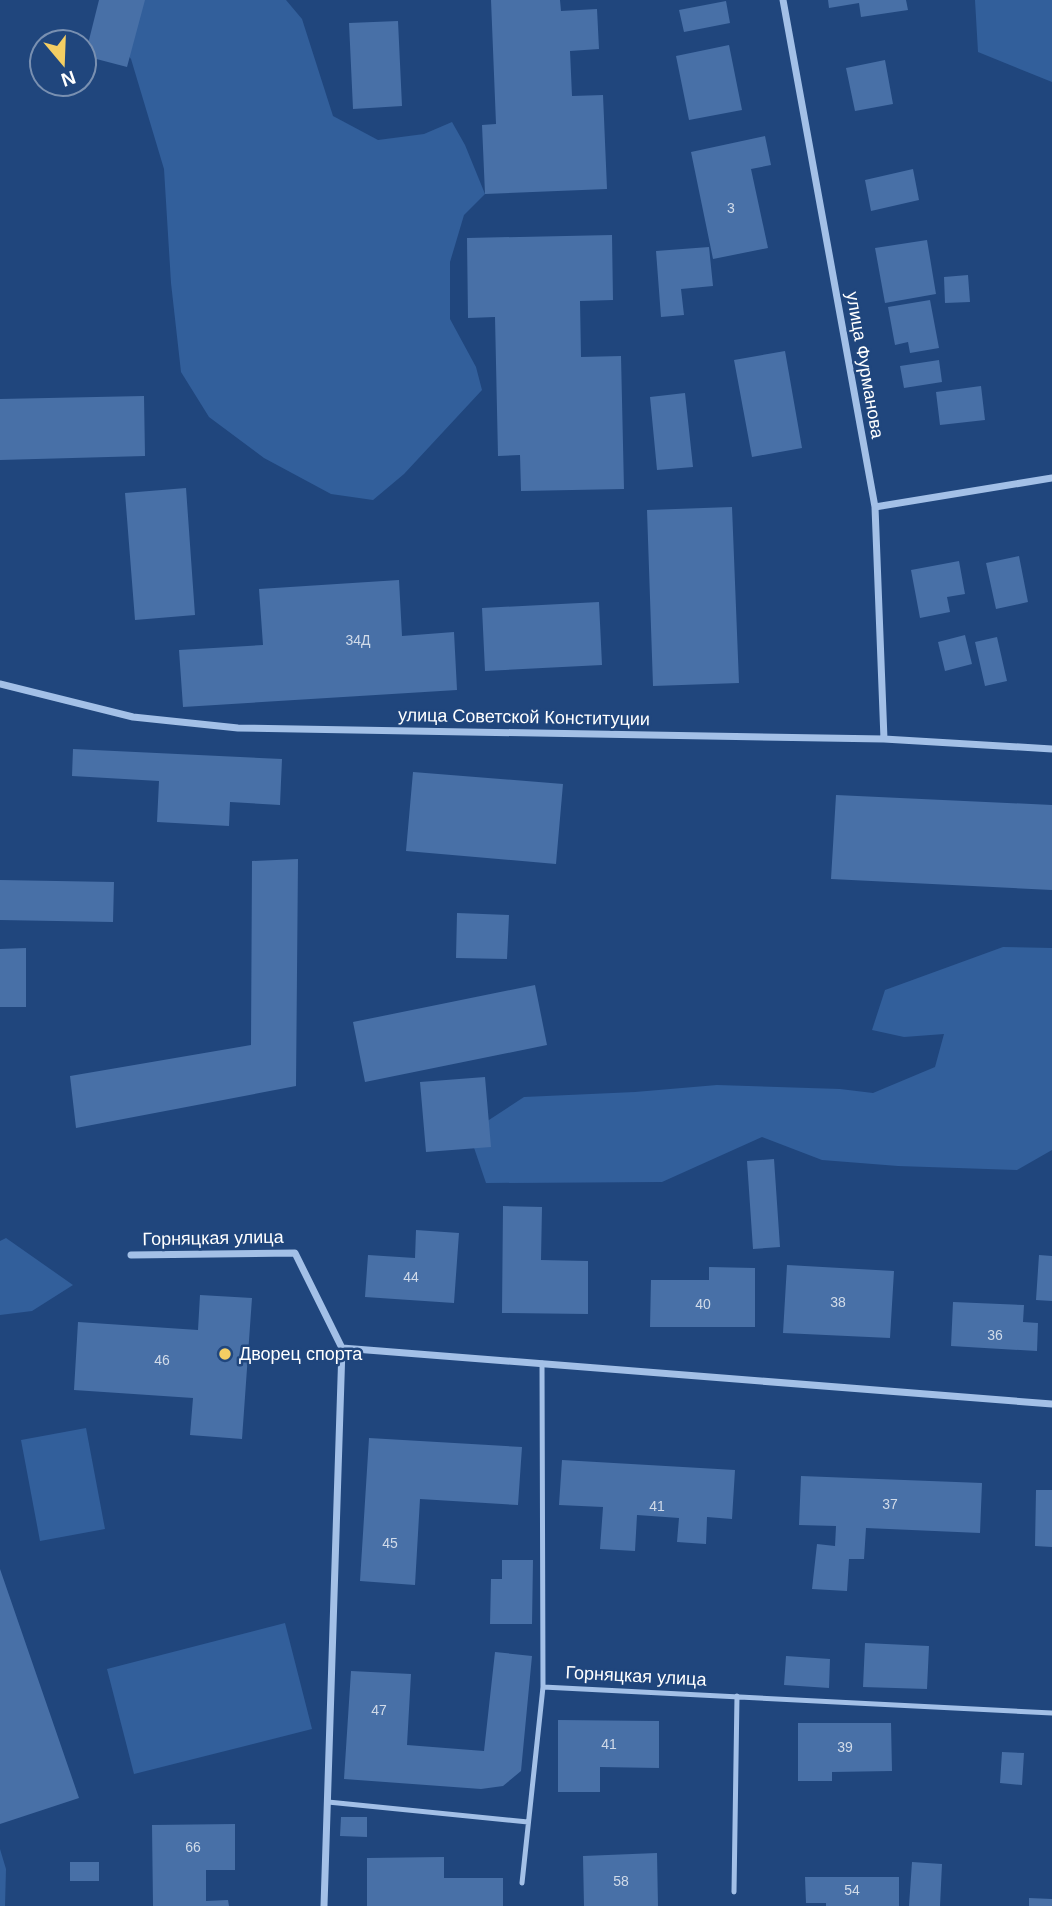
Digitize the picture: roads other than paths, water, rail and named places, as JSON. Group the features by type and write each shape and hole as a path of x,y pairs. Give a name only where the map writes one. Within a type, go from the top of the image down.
{"street":[{"name":"улица Фурманова","path":"783,0 875,507 884,739"},
{"path":"875,507 1052,478"},
{"name":"улица Советской Конституции","path":"0,684 133,717 239,728 884,739 1052,749"},
{"name":"Горняцкая улица","path":"131,1255 295,1253 342,1348"},
{"path":"324,1906 342,1348 1052,1404"}],"lane":[{"name":"Горняцкая улица","path":"542,1363 543,1687 1052,1713"},
{"path":"522,1883 543,1687"},
{"path":"734,1892 737,1696"},
{"path":"328,1802 528,1822"}],"place":[{"name":"Дворец спорта","path":"225,1354"}]}
